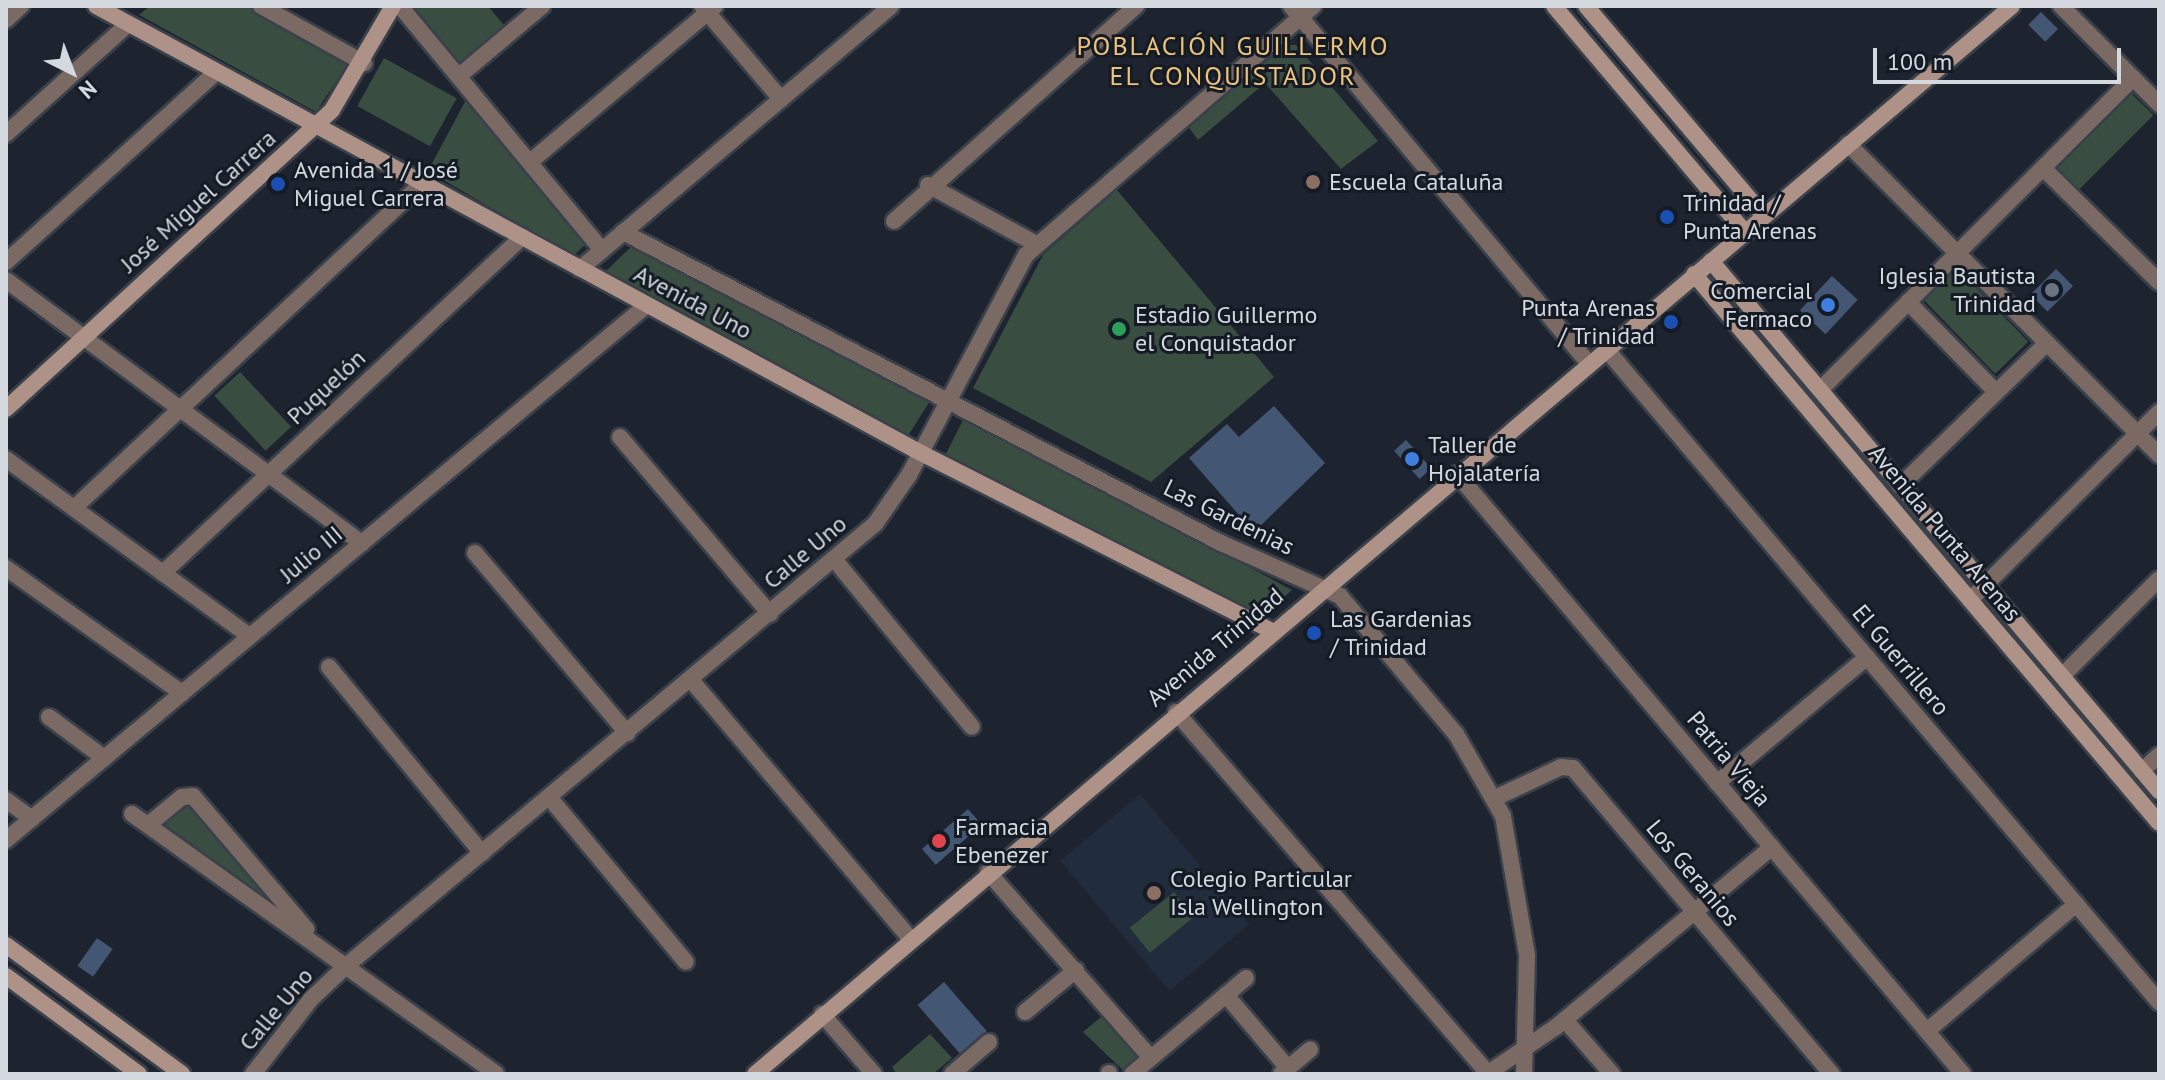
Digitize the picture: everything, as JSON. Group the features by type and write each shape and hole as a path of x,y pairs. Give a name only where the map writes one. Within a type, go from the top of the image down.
{"main road":[{"name":"Avenida Uno","path":"96,6 921,453 1272,631"},
{"name":"José Miguel Carrera","path":"8,404 316,126 364,63 393,6"},
{"path":"1554,6 1745,232"},
{"path":"1586,6 1764,216"},
{"name":"Avenida Trinidad","path":"755,1074 1176,712 2012,6"},
{"path":"1711,261 2159,791"},
{"name":"Avenida Punta Arenas","path":"1694,274 2159,823"},
{"path":"6,945 182,1074"},
{"path":"6,976 139,1074"}],"street":[{"path":"6,20 21,6"},
{"path":"261,6 364,63"},
{"path":"400,6 602,250"},
{"path":"459,76 542,6"},
{"path":"580,269 891,6"},
{"path":"894,221 928,185 1136,6"},
{"name":"Calle Uno","path":"253,1074 311,999 346,966 770,614 884,515 921,453 1017,266 1036,244 1294,13 1313,6"},
{"path":"2061,6 2159,104"},
{"path":"530,162 708,8 781,99"},
{"path":"1294,13 1588,363"},
{"path":"6,134 128,24"},
{"path":"6,262 216,72"},
{"path":"1820,390 2133,78"},
{"path":"1848,144 2159,455"},
{"path":"2043,168 2159,282"},
{"path":"74,508 422,183"},
{"path":"928,185 1036,244"},
{"name":"Las Gardenias","path":"623,232 1250,557 1326,585 1450,726 1495,798 1514,855 1524,915 1527,1048 1524,1074"},
{"name":"Puquelón","path":"163,573 522,237"},
{"path":"6,280 362,543"},
{"path":"1908,302 1996,392"},
{"name":"Julio III","path":"6,840 647,305"},
{"path":"1900,486 2047,343"},
{"name":"El Guerrillero","path":"1606,349 2159,1002"},
{"path":"1970,600 2159,412"},
{"path":"620,437 770,614"},
{"path":"6,459 250,636"},
{"name":"Patria Vieja","path":"1457,474 1963,1074"},
{"path":"475,553 627,733"},
{"path":"834,559 972,727"},
{"path":"6,568 182,693"},
{"path":"2062,676 2159,579"},
{"path":"1717,783 1867,657"},
{"path":"329,667 482,853"},
{"path":"691,680 911,939"},
{"path":"1176,712 1494,1073 1565,1020 1772,847"},
{"path":"49,717 104,758"},
{"path":"2142,771 2159,755"},
{"name":"Los Geranios","path":"1495,798 1561,767 1573,768 1832,1074"},
{"path":"148,825 182,797 193,796 322,949"},
{"path":"549,797 686,962"},
{"path":"6,800 32,819"},
{"path":"132,814 496,1074"},
{"path":"988,872 1151,1058"},
{"path":"1927,1031 2076,904"},
{"path":"1025,1012 1076,970"},
{"path":"1132,1074 1246,978"},
{"path":"1226,995 1284,1071 1310,1050"},
{"path":"822,1014 874,1074"},
{"path":"1565,1020 1612,1074"},
{"path":"952,1074 989,1042"}],"shaded area":[{"name":"Colegio Particular Isla Wellington","path":"1140,794 1249,924 1170,991 1060,861"}],"green space":[{"path":"150,6 252,6 350,61 316,112 139,15"},
{"path":"410,6 488,6 507,29 458,64"},
{"path":"1286,45 1296,45 1378,141 1341,169 1265,83 1198,140 1188,126"},
{"path":"384,58 457,98 430,146 357,106"},
{"path":"2130,92 2153,115 2079,190 2056,166"},
{"path":"467,98 588,242 573,256 428,171"},
{"name":"Estadio Guillermo el Conquistador","path":"1117,190 1274,377 1151,482 973,388 1043,255"},
{"path":"633,245 930,401 906,439 605,272"},
{"path":"1956,267 2028,342 1995,374 1923,299"},
{"path":"240,372 291,427 266,451 214,396"},
{"path":"965,416 1292,590 1261,617 944,458"},
{"path":"194,802 271,891 264,897 163,823"},
{"path":"1174,892 1194,917 1150,953 1130,928"},
{"path":"1101,1017 1141,1062 1127,1074 1083,1032"},
{"path":"930,1034 952,1058 933,1074 897,1074 892,1067"}],"building":[{"path":"2041,12 2058,29 2045,42 2028,25"},
{"name":"Iglesia Bautista Trinidad","path":"2056,269 2073,286 2048,311 2031,294"},
{"name":"Comercial Fermaco","path":"1832,276 1858,300 1826,334 1800,310"},
{"path":"1274,406 1325,463 1254,532 1189,458 1227,424 1239,437"},
{"name":"Taller de Hojalatería","path":"1406,440 1431,468 1420,479 1394,451"},
{"path":"968,809 982,825 936,865 922,849"},
{"path":"97,938 113,949 93,977 77,966"},
{"path":"944,982 987,1031 960,1054 918,1005"}],"place":[{"name":"Escuela Cataluña","path":"1313,182"},
{"name":"Avenida 1 / José Miguel Carrera","path":"278,184"},
{"name":"Trinidad / Punta Arenas","path":"1667,217"},
{"name":"Iglesia Bautista Trinidad","path":"2052,290"},
{"name":"Comercial Fermaco","path":"1828,305"},
{"name":"Punta Arenas / Trinidad","path":"1671,322"},
{"name":"Estadio Guillermo el Conquistador","path":"1119,329"},
{"name":"Taller de Hojalatería","path":"1412,459"},
{"name":"Las Gardenias / Trinidad","path":"1314,633"},
{"name":"Farmacia Ebenezer","path":"939,841"},
{"name":"Colegio Particular Isla Wellington","path":"1154,893"}],"district":[{"name":"POBLACIÓN GUILLERMO EL CONQUISTADOR","path":"1233,61"}]}
